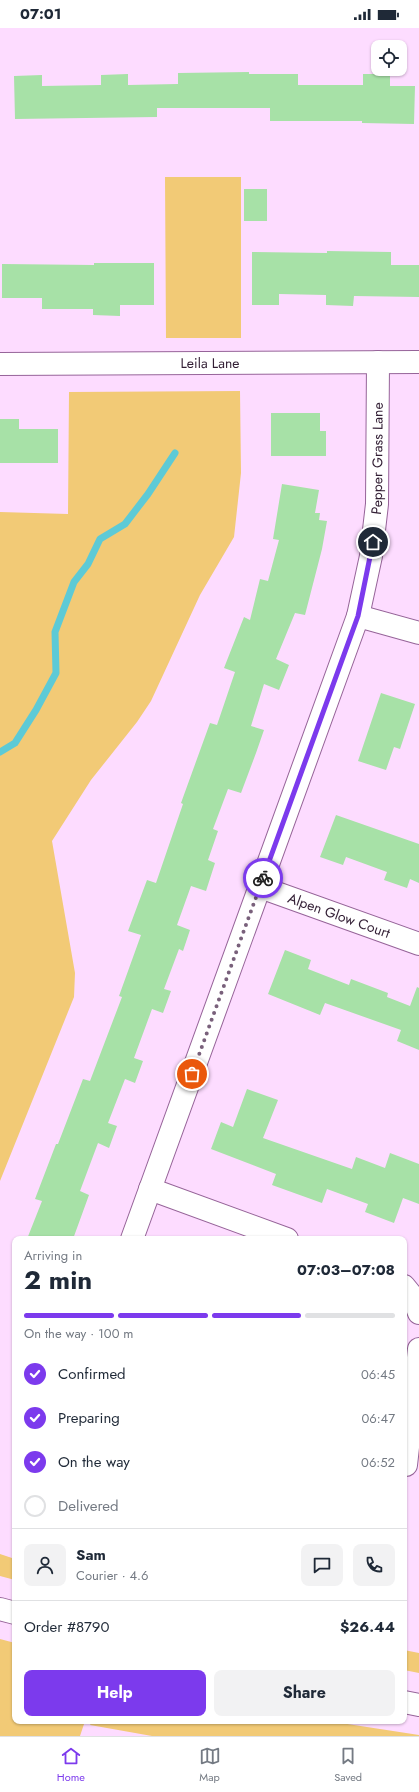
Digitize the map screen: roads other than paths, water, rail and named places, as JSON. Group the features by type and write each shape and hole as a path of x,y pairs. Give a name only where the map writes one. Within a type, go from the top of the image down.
{"street":[{"name":"Pepper Grass Lane","path":"133,1236 358,616 371,556 377,504 378,362"},
{"name":"Leila Lane","path":"0,364 419,362"},
{"path":"358,616 419,633"},
{"name":"Alpen Glow Court","path":"260,887 419,944"},
{"path":"150,1189 279,1236"},
{"path":"407,1290 413,1297 419,1313"},
{"path":"407,1457 419,1349"},
{"path":"0,1609 12,1612"},
{"path":"407,1703 419,1705"}],"waterway":[{"path":"0,752 15,743 36,710 56,673 55,632 74,582 88,564 100,539 125,524 148,494 175,453"}]}
